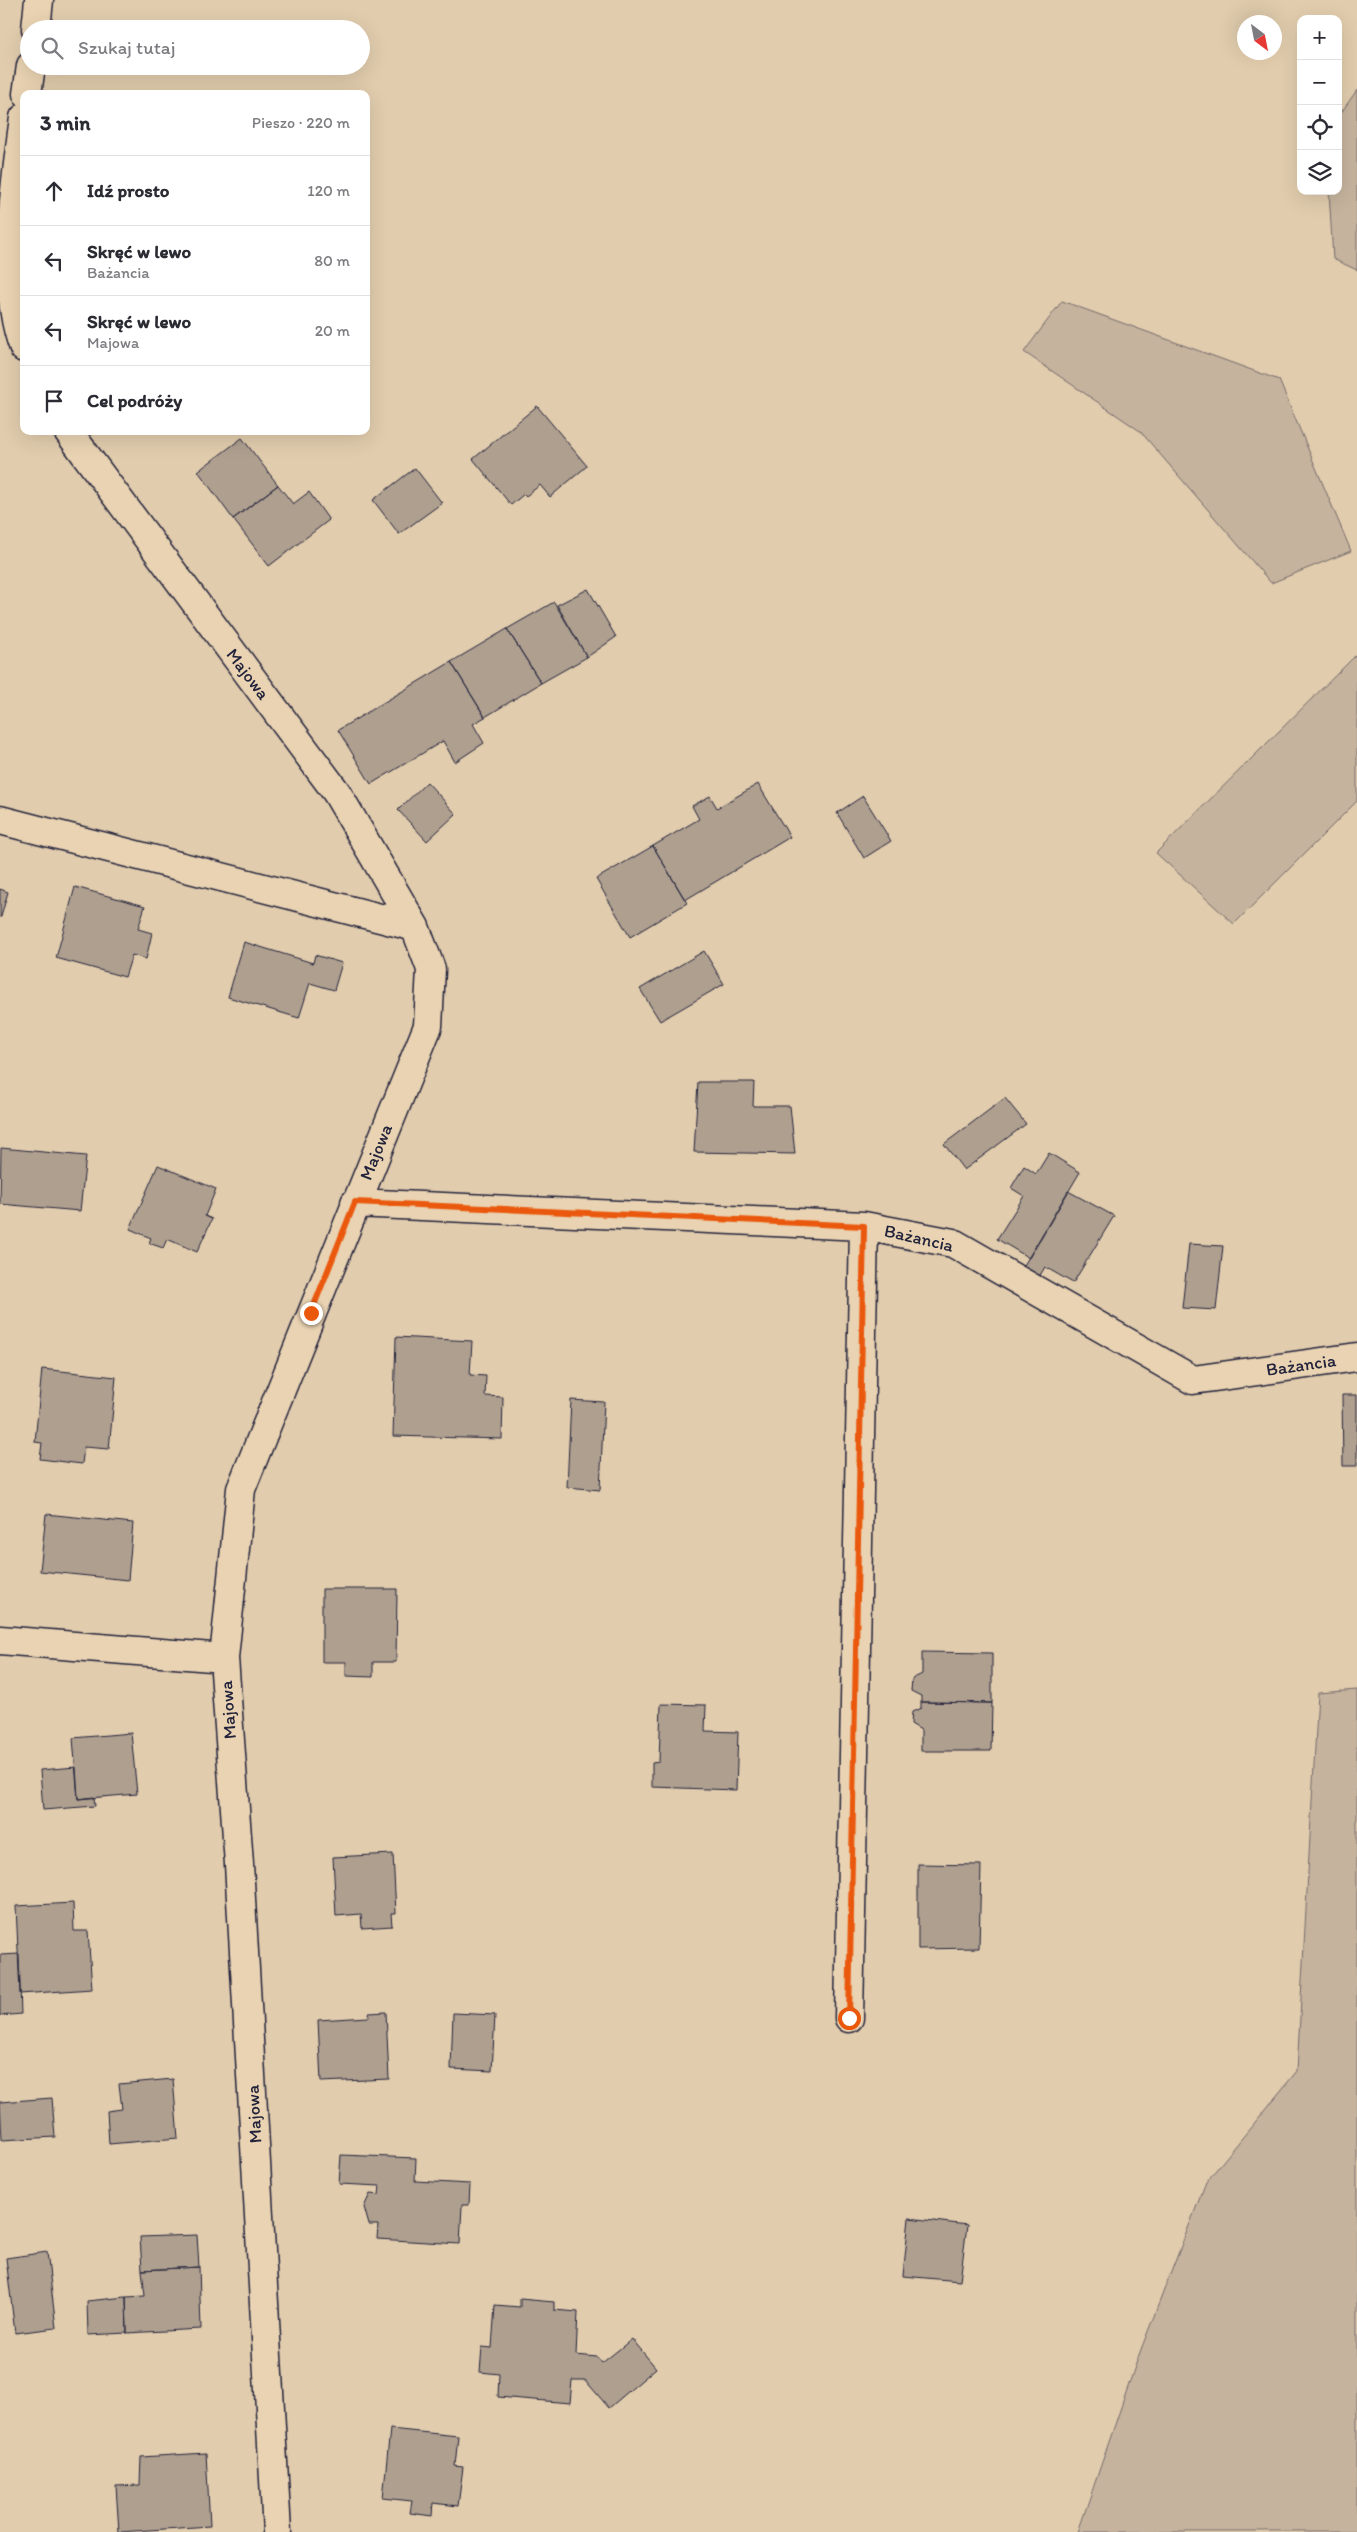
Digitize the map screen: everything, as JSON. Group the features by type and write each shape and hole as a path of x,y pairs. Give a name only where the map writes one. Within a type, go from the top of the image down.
{"street":[{"path":"37,20 39,0"},
{"path":"28,90 30,75"},
{"path":"20,148 10,285 20,338"},
{"name":"Majowa","path":"71,435 337,793 415,927 431,969 428,1026 355,1202 241,1489 224,1658 239,1864 277,2532"},
{"path":"0,820 415,927"},
{"name":"Bażancia","path":"355,1202 864,1226 953,1243 1193,1380 1357,1357"},
{"path":"849,2018 864,1226"},
{"path":"0,1640 224,1658"}],"shaded area":[{"path":"1357,90 1357,270 1333,259 1329,195 1342,195 1342,111"},
{"path":"1062,301 1279,380 1351,551 1271,583 1140,431 1024,352"},
{"path":"1357,654 1357,801 1234,924 1156,853"},
{"path":"1357,1690 1357,2532 1078,2532 1140,2352 1206,2182 1297,2071 1318,1693"}],"building":[{"path":"537,406 587,466 550,497 540,485 526,496 524,494 511,505 473,459"},
{"path":"242,438 278,485 233,519 198,471"},
{"path":"415,468 442,503 399,534 373,500"},
{"path":"278,485 293,504 309,492 329,520 269,566 233,519"},
{"path":"588,589 616,637 587,657 557,605"},
{"path":"554,602 587,657 541,683 507,629"},
{"path":"507,629 541,683 485,717 451,662"},
{"path":"451,662 485,717 473,724 484,743 455,762 443,741 371,784 338,730"},
{"path":"427,782 456,814 427,841 398,810"},
{"path":"758,784 790,837 685,900 653,846 699,819 692,806 710,796 717,808"},
{"path":"863,796 891,841 864,858 837,813"},
{"path":"653,846 687,903 630,937 596,879"},
{"path":"75,887 145,906 138,929 152,933 146,959 132,955 125,977 56,958"},
{"path":"0,889 8,892 1,917 0,917"},
{"path":"244,942 313,963 315,955 342,963 334,990 310,983 299,1018 228,997"},
{"path":"704,951 724,984 660,1021 640,989"},
{"path":"698,1082 754,1082 753,1106 790,1106 795,1154 694,1152"},
{"path":"1005,1098 1026,1124 964,1170 944,1144"},
{"path":"1,1148 86,1156 80,1211 0,1204"},
{"path":"1049,1153 1080,1172 1029,1258 997,1239 1024,1196 1011,1188 1024,1166 1036,1174"},
{"path":"158,1165 216,1189 205,1216 212,1219 197,1252 167,1239 163,1248 149,1243 151,1238 130,1229"},
{"path":"1068,1191 1114,1216 1073,1283 1045,1267 1039,1277 1023,1267"},
{"path":"1189,1244 1223,1246 1216,1310 1182,1308"},
{"path":"396,1337 472,1341 470,1375 486,1376 485,1396 503,1397 502,1439 393,1436"},
{"path":"42,1369 116,1377 109,1449 84,1447 82,1464 40,1459 42,1443 35,1442"},
{"path":"1342,1395 1357,1395 1357,1466 1343,1466"},
{"path":"571,1400 604,1402 600,1490 567,1487"},
{"path":"46,1514 133,1523 128,1580 40,1571"},
{"path":"322,1589 397,1589 396,1662 373,1662 373,1677 346,1676 346,1662 322,1662"},
{"path":"922,1652 992,1653 992,1703 921,1702 921,1696 911,1691 912,1679 922,1674"},
{"path":"921,1702 992,1703 991,1751 921,1751 921,1730 911,1724 912,1712 921,1708"},
{"path":"661,1704 706,1705 705,1731 738,1732 736,1790 652,1787 652,1763 659,1762"},
{"path":"131,1733 137,1794 78,1799 73,1738"},
{"path":"76,1767 78,1799 94,1797 95,1806 43,1810 40,1770"},
{"path":"393,1854 396,1913 391,1913 392,1926 362,1928 361,1914 336,1916 333,1857"},
{"path":"918,1864 981,1865 979,1948 918,1949"},
{"path":"73,1903 74,1931 88,1931 92,1989 20,1994 16,1906"},
{"path":"19,1954 21,2014 0,2016 0,1955"},
{"path":"386,2012 389,2079 321,2082 318,2020 369,2017 369,2013"},
{"path":"453,2013 495,2015 492,2071 451,2069"},
{"path":"173,2079 178,2138 109,2144 107,2111 122,2109 119,2084"},
{"path":"52,2098 55,2137 2,2140 0,2102"},
{"path":"341,2155 416,2158 415,2181 470,2184 469,2205 462,2205 460,2244 377,2239 378,2225 369,2225 364,2207 370,2194 379,2195 380,2186 339,2184"},
{"path":"909,2218 967,2225 960,2281 903,2276"},
{"path":"197,2235 199,2267 142,2270 140,2237"},
{"path":"47,2252 56,2328 15,2333 6,2258"},
{"path":"199,2267 201,2329 127,2333 126,2297 145,2296 142,2270"},
{"path":"126,2297 127,2333 88,2335 87,2301"},
{"path":"520,2299 554,2302 554,2310 578,2312 576,2355 597,2357 602,2363 632,2339 656,2368 609,2408 585,2380 572,2380 570,2403 498,2397 499,2374 480,2372 482,2347 492,2348 495,2305 520,2307"},
{"path":"390,2429 458,2436 455,2466 463,2467 458,2506 433,2503 432,2516 410,2513 412,2501 383,2498"},
{"path":"206,2453 210,2526 119,2532 116,2486 140,2485 141,2457"}],"route":[{"path":"311,1313 355,1202 864,1226 849,2018"}]}
